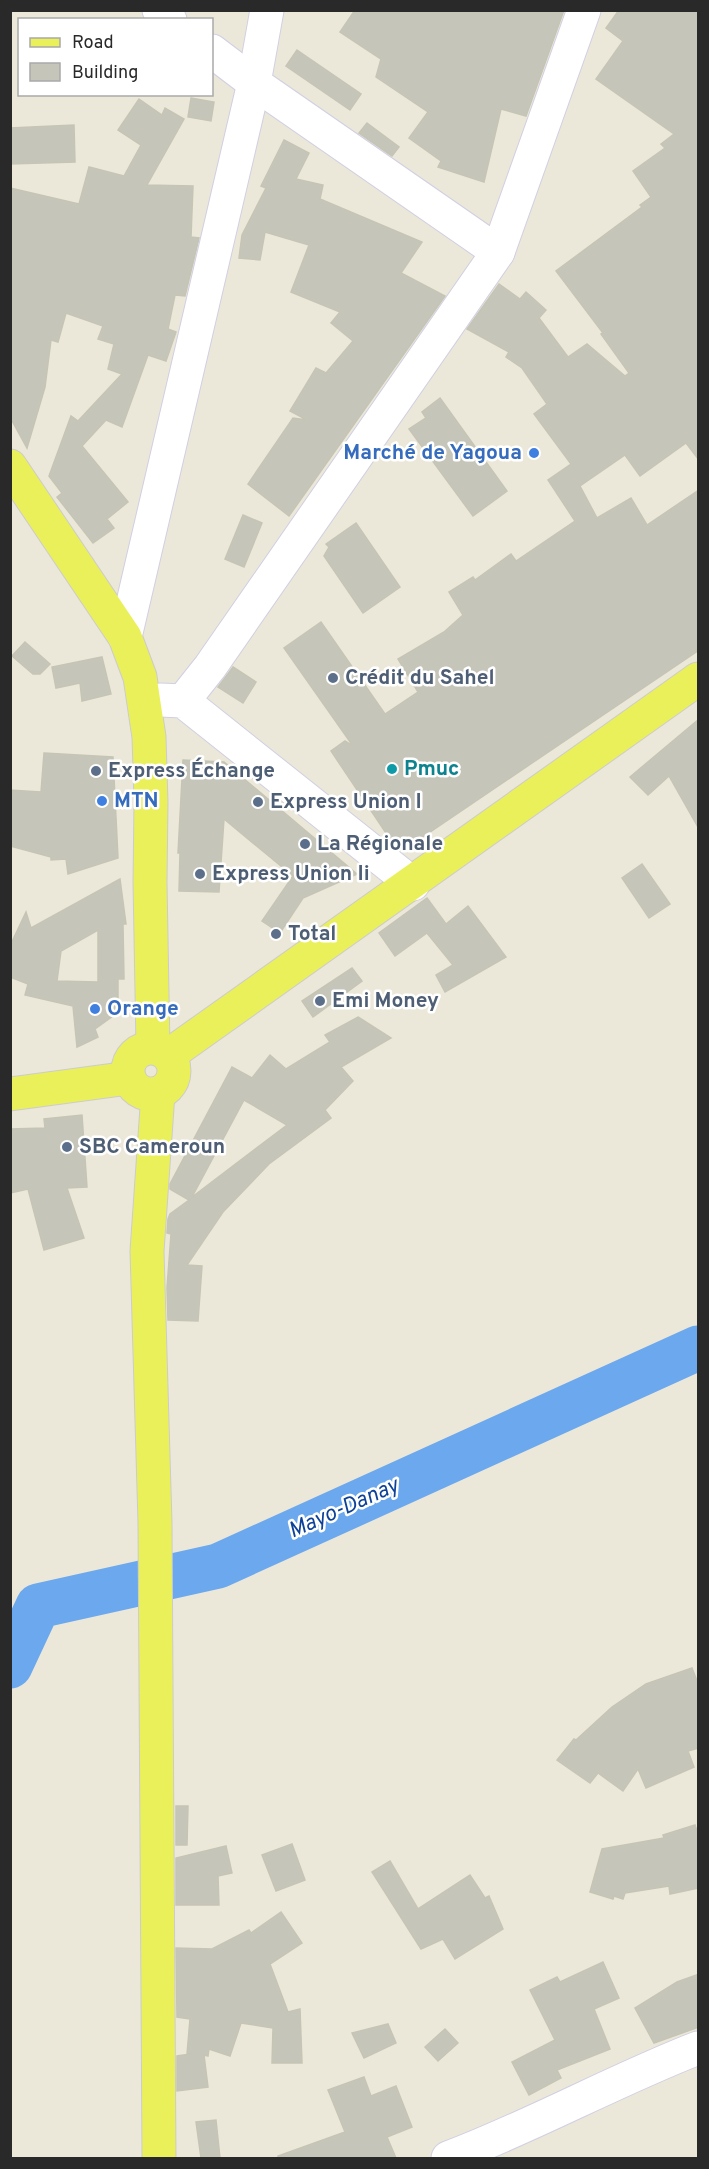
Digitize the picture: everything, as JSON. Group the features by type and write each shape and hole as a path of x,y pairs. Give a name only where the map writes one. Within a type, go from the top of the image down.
{"main road":[{"path":"10,466 125,637 140,677 144,699 151,802 150,882 161,1051 175,1073 166,1089 158,1093 140,1092 129,1078 128,1069 136,1053 161,1051 289,968 413,884 699,679"},
{"path":"10,1094 129,1078"},
{"path":"158,1093 147,1251 155,1523 159,2158"}],"street":[{"path":"125,637 254,84 267,10"},
{"path":"183,701 210,667 498,252 584,10"},
{"path":"213,52 254,84 498,252"},
{"path":"144,699 183,701 413,884"},
{"path":"448,2158 488,2143 660,2063 699,2048"}],"building":[{"path":"355,10 564,10 526,116 501,109 484,182 438,167 441,161 409,138 428,112 376,77 381,59 340,32"},
{"path":"619,10 699,10 699,460 686,443 640,476 625,455 580,486 597,518 631,498 647,525 699,490 699,650 402,851 394,845 331,751 345,741 353,746 284,648 321,622 385,714 418,692 398,659 444,632 463,615 449,592 473,577 475,580 511,554 516,561 575,521 548,480 571,464 534,414 547,404 522,368 506,357 509,352 467,329 499,284 520,299 526,292 546,310 539,318 568,357 587,344 625,376 629,373 601,334 603,333 556,271 642,207 640,205 651,197 633,171 665,148 661,144 674,134 596,79 623,41 606,28"},
{"path":"297,50 361,94 350,110 286,66"},
{"path":"191,98 214,102 211,121 188,117"},
{"path":"139,99 162,115 165,108 184,119 147,185 193,186 191,237 199,238 185,296 175,295 168,329 176,332 166,361 148,355 122,427 106,420 82,446 128,502 107,519 114,528 93,543 57,497 62,493 49,476 71,416 78,421 122,374 108,369 114,344 98,339 103,326 66,313 58,342 51,340 45,387 27,448 10,417 10,188 79,204 89,167 124,176 141,145 118,130"},
{"path":"367,123 399,147 392,156 359,133"},
{"path":"74,125 75,162 10,164 10,128"},
{"path":"284,140 309,153 296,179 323,185 320,199 422,242 401,273 445,296 289,516 248,484 293,418 307,420 290,411 316,368 326,373 353,341 331,323 340,312 291,292 309,245 265,232 260,260 239,258 242,235 266,188 261,186"},
{"path":"440,398 507,491 473,516 409,429 426,418 422,412"},
{"path":"243,515 262,523 244,567 225,559"},
{"path":"356,523 400,587 363,613 324,556 329,547 326,544"},
{"path":"25,642 50,664 40,674 33,674 12,656"},
{"path":"102,657 111,694 82,701 80,683 56,688 52,667"},
{"path":"233,667 256,682 243,703 218,687"},
{"path":"699,719 699,829 669,776 648,795 630,777"},
{"path":"44,753 113,757 118,858 68,874 66,859 51,860 51,857 10,846 10,790 41,792"},
{"path":"183,760 224,762 357,874 303,898 280,933 262,921 293,876 224,819 219,892 179,891 180,853 178,853"},
{"path":"642,864 670,904 649,918 622,878"},
{"path":"120,879 126,924 123,924 124,979 118,979 118,1002 113,1016 95,1029 98,1037 77,1047 73,1006 25,995 28,984 10,977 10,946 26,912 31,928","holes":["98,930 98,982 57,981 61,951"]},
{"path":"427,898 446,924 468,906 506,957 445,992 436,975 453,965 427,933 395,956 379,933"},
{"path":"352,968 362,981 313,1017 302,1001"},
{"path":"358,1017 391,1038 341,1067 353,1081 325,1110 331,1118 269,1164 223,1212 187,1265 202,1266 198,1321 168,1320 167,1288 171,1234 167,1233 168,1219 170,1214 189,1200 170,1189 170,1184 232,1067 252,1078 270,1055 286,1069 330,1042 325,1035","holes":["244,1100 287,1125 192,1197"]},
{"path":"82,1115 87,1187 67,1188 84,1238 44,1250 28,1189 10,1193 10,1129 45,1128 44,1119"},
{"path":"692,1668 699,1686 699,1748 688,1751 694,1767 646,1788 638,1769 623,1791 598,1773 590,1783 557,1760 574,1739 576,1740 612,1707 646,1684"},
{"path":"176,1806 188,1806 187,1845 176,1845"},
{"path":"695,1825 699,1837 699,1888 670,1894 669,1886 625,1893 623,1899 614,1896 613,1899 590,1892 602,1849 664,1838 663,1835"},
{"path":"292,1844 305,1880 276,1891 262,1855"},
{"path":"226,1846 232,1873 218,1876 219,1905 176,1905 176,1858"},
{"path":"390,1861 418,1909 470,1875 485,1898 489,1896 503,1929 455,1959 443,1939 421,1949 372,1872"},
{"path":"281,1912 302,1943 270,1964 288,2012 300,2009 302,2063 272,2063 273,2028 241,2023 230,2056 209,2049 208,2056 204,2055 208,2087 177,2091 177,2056 191,2054 187,2054 190,2019 177,2017 176,1948 212,1949 249,1930 251,1933"},
{"path":"603,1962 619,1998 594,2009 610,2049 557,2070 561,2078 529,2095 512,2062 555,2040 530,1990 557,1977 560,1982"},
{"path":"699,1974 699,2027 654,2043 635,2008 677,1982"},
{"path":"388,2024 396,2043 364,2058 352,2033"},
{"path":"445,2029 458,2043 438,2061 425,2047"},
{"path":"364,2077 371,2096 396,2086 412,2127 387,2137 396,2158 278,2158 278,2156 345,2132 328,2090"},
{"path":"216,2120 220,2158 201,2158 196,2122"}],"waterway":[{"name":"Mayo-Danay","path":"10,1666 38,1606 218,1566 698,1348"}],"place":[{"name":"Marché de Yagoua","path":"534,453"},
{"name":"Crédit du Sahel","path":"333,678"},
{"name":"Pmuc","path":"392,769"},
{"name":"Express Échange","path":"96,771"},
{"name":"MTN","path":"102,801"},
{"name":"Express Union I","path":"258,802"},
{"name":"La Régionale","path":"305,844"},
{"name":"Express Union Ii","path":"200,874"},
{"name":"Total","path":"276,934"},
{"name":"Emi Money","path":"320,1001"},
{"name":"Orange","path":"95,1009"},
{"name":"SBC Cameroun","path":"67,1147"}]}
